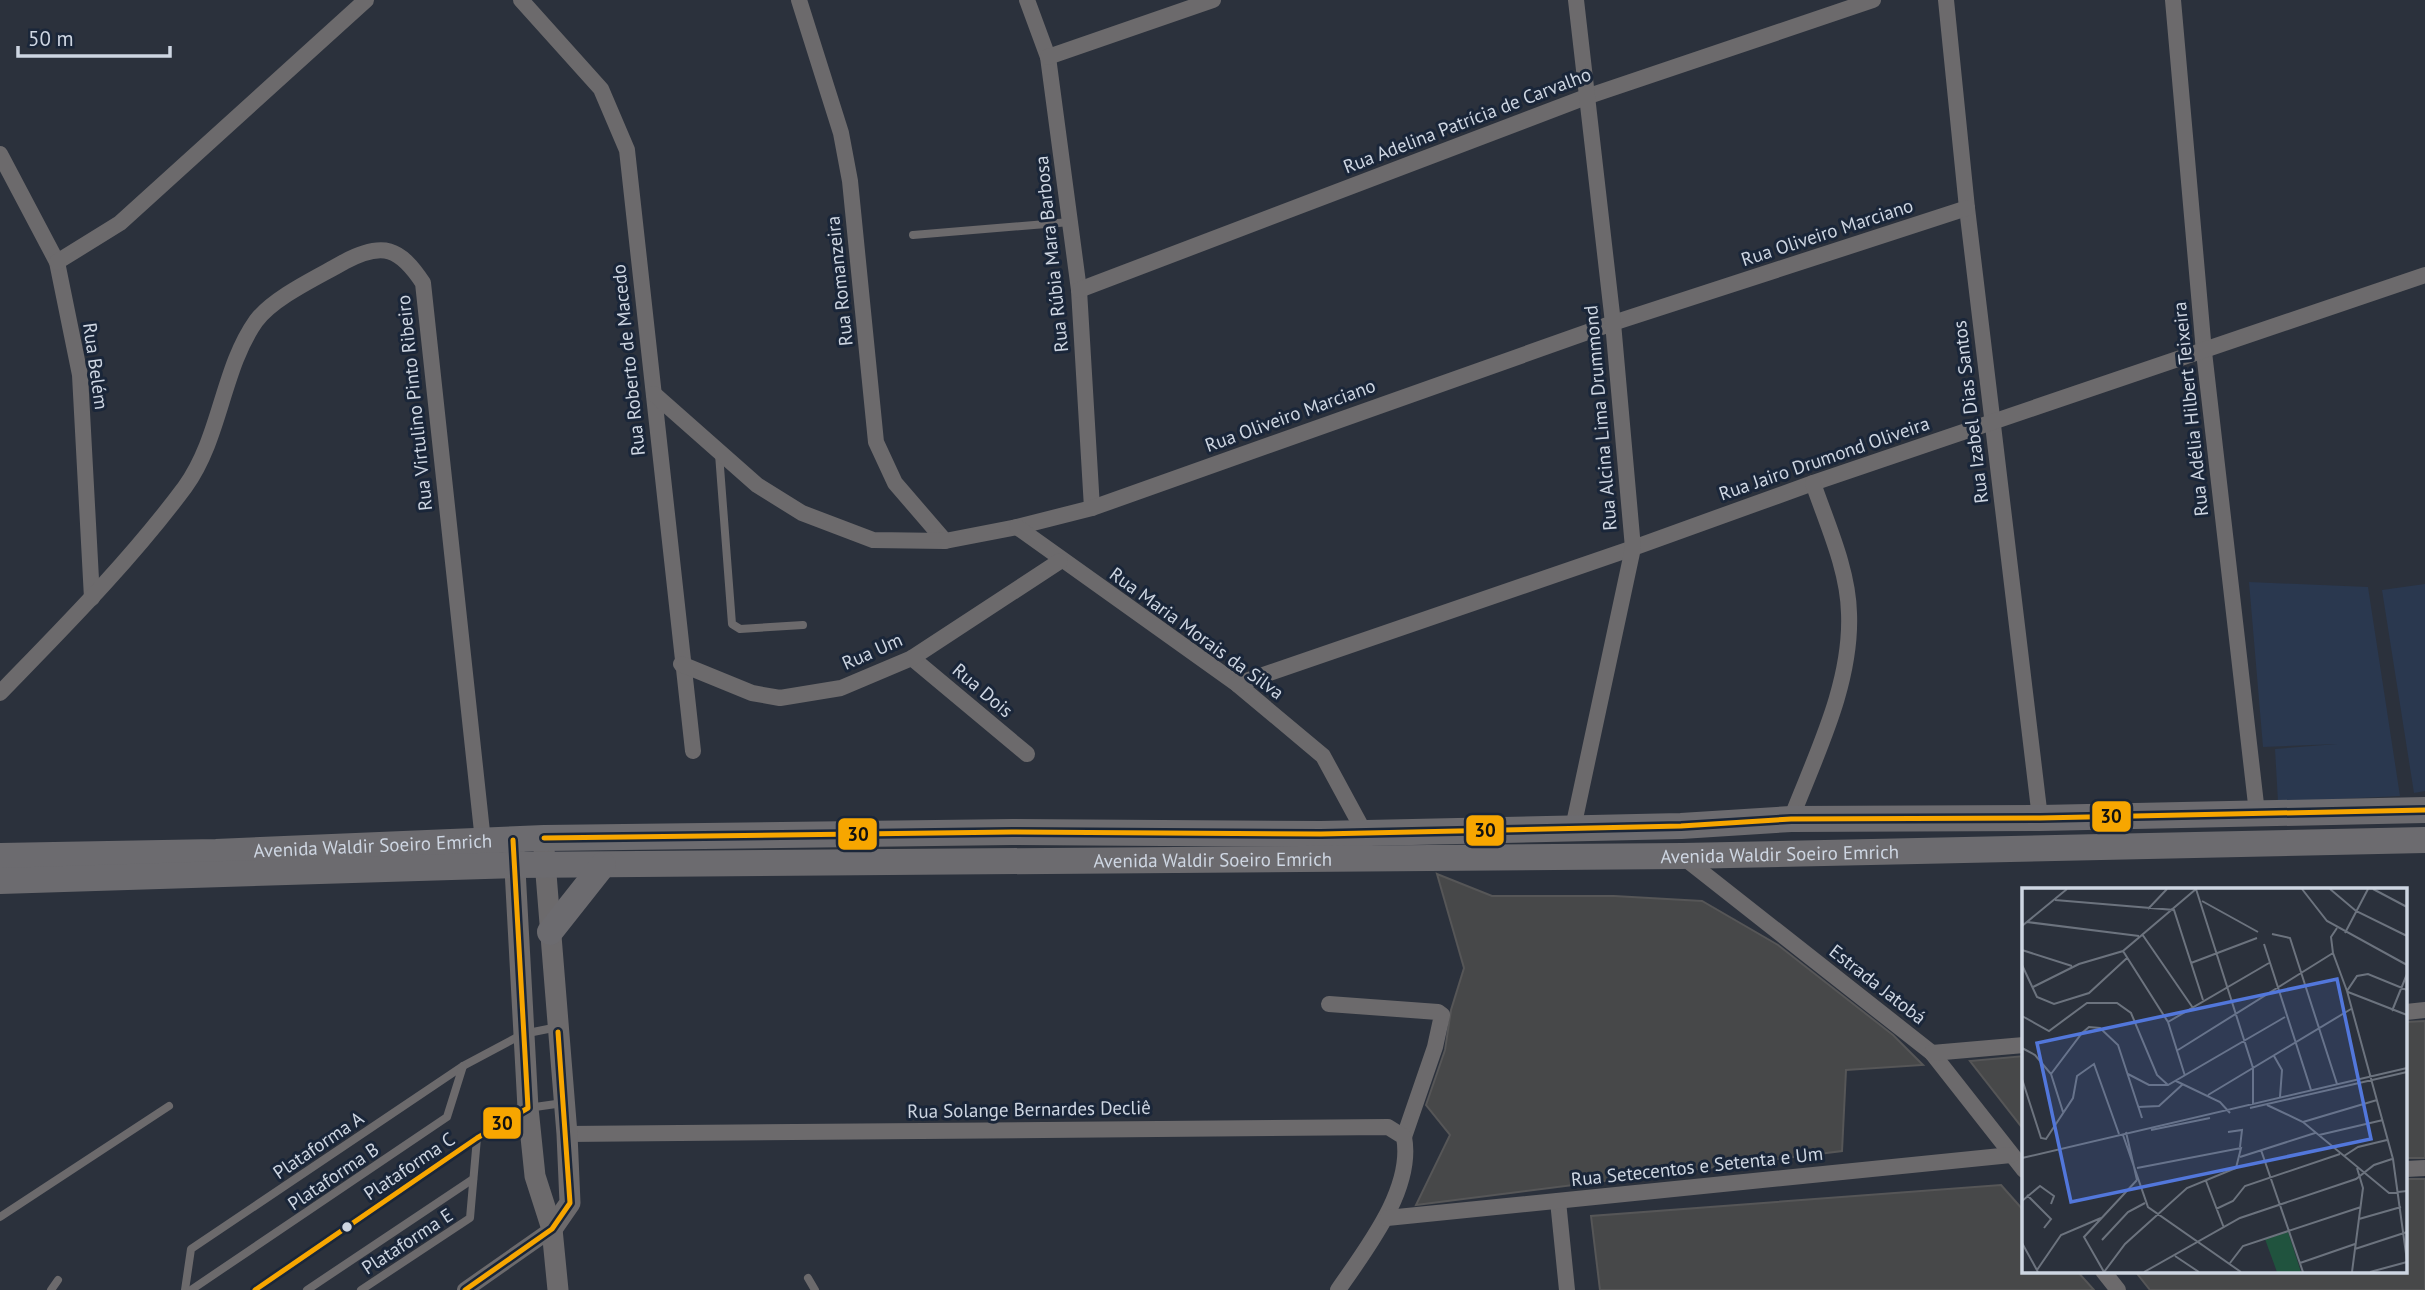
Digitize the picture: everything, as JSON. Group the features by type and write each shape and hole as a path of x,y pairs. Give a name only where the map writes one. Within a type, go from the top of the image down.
{"main road":[{"name":"Avenida Waldir Soeiro Emrich","path":"0,880 514,852 544,838 1012,832 1365,833 1791,819 2040,818 2425,810"},
{"name":"Avenida Waldir Soeiro Emrich","path":"0,856 216,852 482,841 544,865 1164,862 1682,856 2425,841"},
{"path":"550,933 603,865"}],"street":[{"path":"57,262 120,223 366,0"},
{"name":"Rua Roberto de Macedo","path":"521,0 601,89 627,150 681,664 693,751"},
{"name":"Rua Romanzeira","path":"799,0 841,133 848,169 876,442 895,483 945,541"},
{"name":"Rua Rúbia Mara Barbosa","path":"1027,0 1048,57 1079,290 1092,508"},
{"path":"1048,57 1213,0"},
{"name":"Rua Alcina Lima Drummond","path":"1573,828 1633,548 1613,323 1576,0"},
{"name":"Rua Adelina Patrícia de Carvalho","path":"1079,290 1586,97 1873,0"},
{"name":"Rua Izabel Dias Santos","path":"1946,0 1991,422 2040,818"},
{"name":"Rua Adélia Hilbert Teixeira","path":"2173,0 2204,352 2257,813"},
{"name":"Rua Belém","path":"0,154 57,262 80,375 92,598"},
{"name":"Rua Oliveiro Marciano","path":"654,394 757,485 802,513 873,540 945,541 1017,527 1092,508 1613,323 1967,208"},
{"name":"Rua Virtulino Pinto Ribeiro","path":"0,693 92,598 186,485 218,420 240,350 257,319 295,290 358,255 386,249 407,260 422,283 482,841"},
{"name":"Rua Jairo Drumond Oliveira","path":"1237,684 1813,483 2425,275"},
{"path":"1791,819 1837,699 1849,612 1838,556 1813,483"},
{"name":"Rua Maria Morais da Silva","path":"1017,527 1060,561 1237,684 1323,756 1379,858"},
{"name":"Rua Um","path":"681,664 752,693 780,698 841,688 912,658 1060,561"},
{"name":"Rua Dois","path":"912,658 1027,754"},
{"path":"465,1290 552,1229 570,1203 544,838"},
{"path":"514,852 528,1108 535,1176 552,1229 558,1290"},
{"name":"Estrada Jatobá","path":"1682,856 1932,1053 2022,1168"},
{"path":"1329,1004 1438,1012 1442,1015 1435,1048 1404,1137 1405,1163 1387,1218 1338,1290"},
{"path":"1932,1053 2022,1045"},
{"name":"Rua Solange Bernardes Decliê","path":"567,1134 1365,1126 1388,1127 1404,1137"},
{"name":"Rua Setecentos e Setenta e Um","path":"1387,1218 2011,1155"},
{"path":"1558,1201 1567,1290"},
{"path":"2104,1272 2118,1290"}],"lane":[{"path":"913,235 1070,222"},
{"path":"719,454 732,624 740,629 803,625"},
{"name":"Plataforma A","path":"185,1290 191,1250 463,1066 523,1034 558,1027"},
{"name":"Plataforma B","path":"191,1290 447,1117 463,1066"},
{"path":"528,1108 563,1103"},
{"path":"0,1217 169,1106"},
{"name":"Plataforma C","path":"255,1290 477,1138 528,1108"},
{"path":"307,1290 473,1179 477,1138"},
{"name":"Plataforma E","path":"361,1290 470,1218 473,1179"},
{"path":"808,1278 815,1290"},
{"path":"51,1290 58,1280"}],"shaded area":[{"path":"2249,582 2368,587 2400,796 2278,802 2275,749 2337,744 2263,747"},
{"path":"2425,584 2425,791 2414,793 2382,590"}],"building":[{"path":"1437,874 1492,896 1614,896 1702,901 1778,945 1893,1035 1923,1065 1846,1070 1842,1151 1416,1205 1450,1135 1426,1105 1445,1050 1451,1010 1464,968"},
{"path":"2425,1021 2425,1158 2408,1158 2408,1022"},
{"path":"2022,1056 2022,1127 1970,1061"},
{"path":"2408,1179 2425,1179 2425,1290 2150,1290 2136,1272 2408,1272"},
{"path":"2001,1185 2022,1209 2022,1272 2078,1272 2094,1290 1600,1290 1591,1216"}],"transit line":[{"name":"30","path":"544,838 1012,832 1321,834 1681,826 1791,819 2040,818 2425,810"},
{"name":"30","path":"255,1290 477,1138 528,1108 513,840"},
{"name":"30","path":"465,1290 552,1229 570,1203 558,1032"}]}
